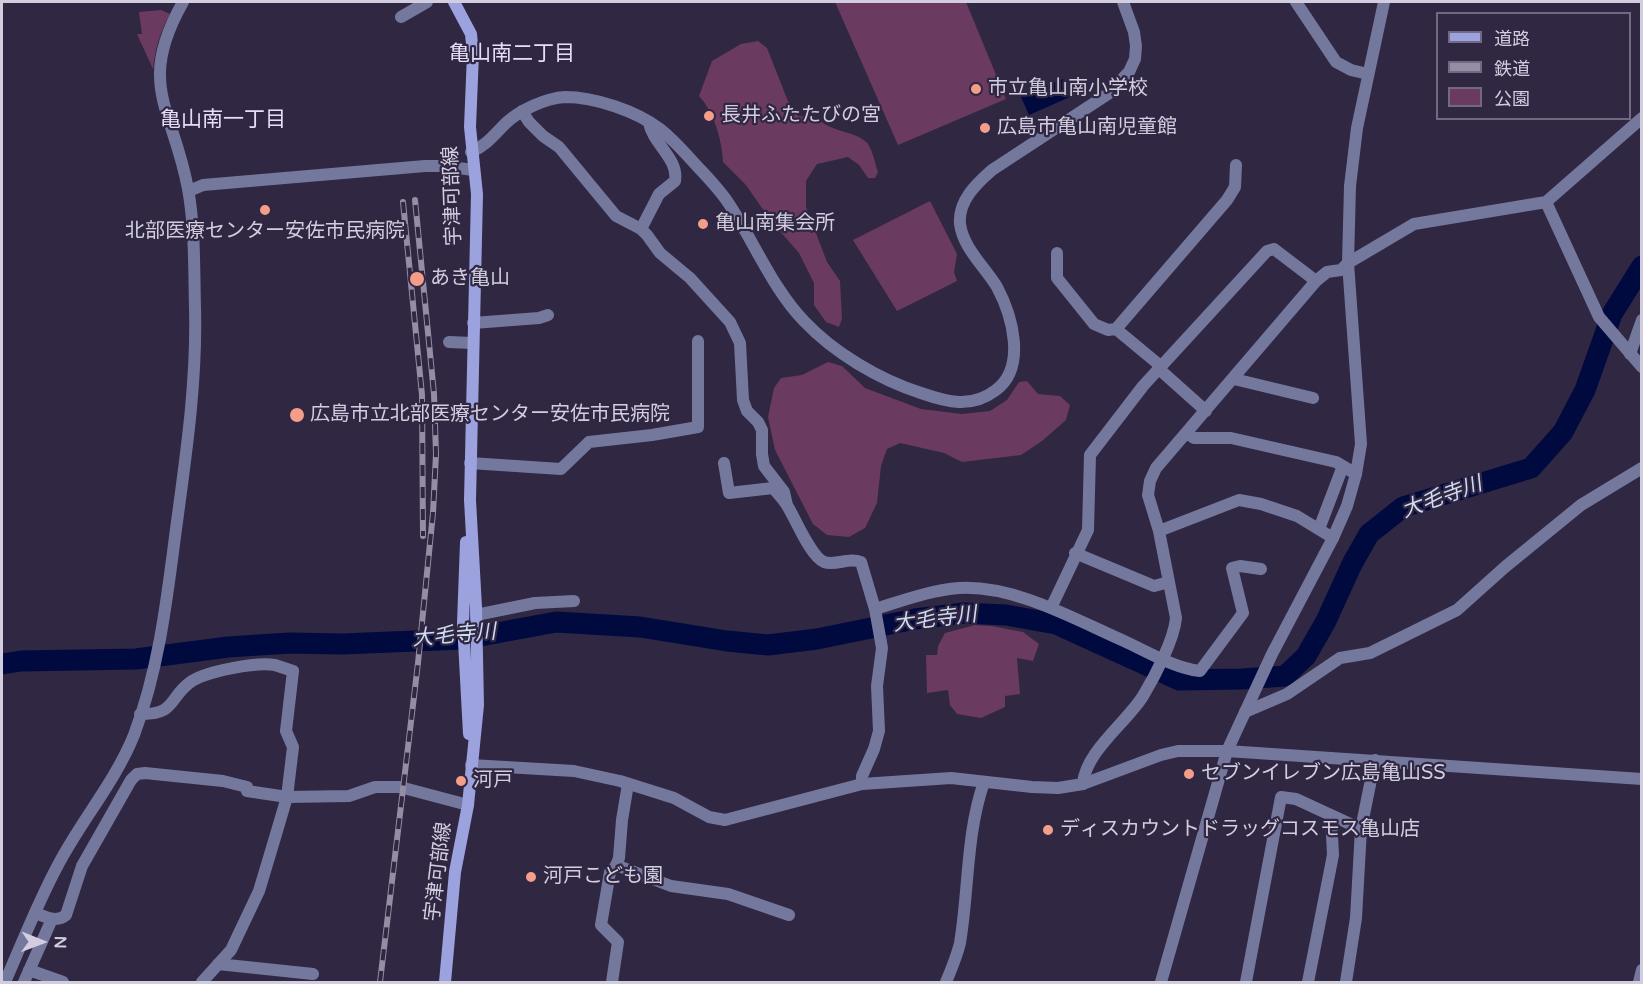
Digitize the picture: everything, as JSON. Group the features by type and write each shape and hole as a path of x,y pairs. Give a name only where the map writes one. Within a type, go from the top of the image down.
{"main road":[{"name":"宇津可部線","path":"445,982 450,948 455,872 468,805 478,705 470,500 477,194 470,127 473,54 471,34 454,2"},
{"name":"宇津可部線","path":"470,500 466,534 463,623 471,765"}],"street":[{"path":"5,982 58,864 117,770 134,735 160,646 191,423 194,379 194,258 189,191 160,93 159,78 162,47 183,2"},
{"path":"400,17 427,2"},
{"path":"471,152 482,148 508,121 522,111 561,97 580,98 616,107 649,123 670,138 716,186 729,203 789,304 819,335 876,376 938,399 956,403 971,402 997,389 1005,380 1014,350 1013,334 996,286 969,248 962,234 961,210 976,184 992,170 1108,94 1129,72 1135,59 1136,46 1134,32 1123,2"},
{"path":"1296,2 1336,62 1351,70 1368,74"},
{"path":"1161,982 1227,751 1272,654 1333,538 1347,506 1356,474 1361,444 1348,263 1350,186 1357,128 1384,2"},
{"path":"522,111 543,136 559,147 616,216 641,229 660,252 702,290 729,322 740,343 743,400 747,411 758,422 762,430 764,466 784,492 787,505"},
{"path":"1083,784 1084,772 1111,732 1145,691 1174,633 1176,618 1159,531 1148,495 1150,481 1156,468 1316,281 1327,272 1341,270 1348,263 1414,224 1545,202 1641,118"},
{"path":"641,229 659,194 675,181 676,173 651,134 649,123"},
{"path":"1057,253 1057,278 1094,324 1108,330 1116,328 1227,200 1235,187 1236,165"},
{"path":"189,191 203,185 425,166 473,170"},
{"path":"1545,202 1599,317 1641,367"},
{"path":"1051,608 1075,553 1088,530 1090,455 1143,386 1267,251 1274,249 1316,281"},
{"path":"473,323 539,318 548,315"},
{"path":"1628,351 1641,320"},
{"path":"1116,328 1157,363 1160,369 1206,411"},
{"path":"470,463 561,469 589,442 698,428 698,341"},
{"path":"449,342 472,342"},
{"path":"1234,379 1313,398"},
{"path":"1186,433 1194,438 1231,438 1336,462 1356,474"},
{"path":"724,463 729,493 773,488 787,505 814,554 821,561 831,563 856,560 861,562 875,611 882,648 877,686 879,731 862,776 862,784"},
{"path":"1319,529 1343,466"},
{"path":"1247,708 1287,694 1340,658 1370,652 1456,610 1504,567 1581,505 1641,468"},
{"path":"1159,531 1239,500 1298,516 1333,538"},
{"path":"1075,553 1154,586 1169,582"},
{"path":"875,611 921,596 959,588 993,591 1051,608 1160,662 1200,671 1243,613 1232,568 1261,569"},
{"path":"476,617 535,603 574,601"},
{"path":"140,714 165,711 192,681 225,669 273,665 293,671 286,732 293,747 287,797 259,891 231,950 202,982"},
{"path":"471,765 574,771 674,798 709,817 725,820 862,784 951,778 1058,788 1083,784 1178,751 1227,751 1641,779"},
{"path":"1346,982 1356,918 1361,829 1375,760"},
{"path":"35,913 52,919 62,919 66,915 82,866 131,780 137,774 223,781 247,787 247,791 287,797 349,796 375,787 400,788 468,805"},
{"path":"946,982 959,945 969,855 978,800 984,782"},
{"path":"612,982 618,942 601,925 610,872 619,858 628,784"},
{"path":"1246,982 1281,797 1296,799 1361,829"},
{"path":"1308,982 1333,855 1331,815"},
{"path":"616,865 671,886 728,894 789,915"},
{"path":"24,982 52,919"},
{"path":"218,964 313,974"},
{"path":"29,970 63,982"},
{"path":"1639,982 1641,970"}],"green space":[{"path":"835,2 966,2 1006,99 898,145"},
{"path":"161,10 170,14 158,41 153,69 137,34 142,34 139,12"},
{"path":"758,41 767,48 788,101 798,116 817,118 830,127 857,136 868,144 873,154 878,172 875,178 868,178 859,165 848,157 817,164 806,181 806,207 827,262 840,281 842,319 839,327 826,322 814,305 814,283 799,253 771,221 746,185 723,162 716,127 709,110 699,96 712,61 741,44"},
{"path":"930,201 957,254 954,272 957,281 897,311 853,240"},
{"path":"828,362 842,366 865,388 921,409 962,414 990,411 1007,400 1019,382 1027,381 1038,394 1060,396 1070,405 1066,420 1042,441 1021,455 962,462 944,453 900,443 887,449 881,466 877,503 865,528 849,537 827,535 813,524 775,450 768,417 774,388 781,378 802,375"},
{"path":"975,625 1023,632 1039,644 1033,661 1017,658 1020,694 1005,696 1005,707 981,718 957,714 950,705 948,690 927,693 926,655 937,655 938,646 945,633"}],"shaded area":[{"path":"1063,79 1070,97 1029,115 1021,97"}],"waterway":[{"name":"大毛寺川","path":"2,664 21,661 136,659 228,647 289,643 342,644 464,639 556,622 640,627 768,645 817,639 915,619 964,613 1006,615 1056,624 1179,680 1285,676 1306,656 1369,534 1403,507 1531,468 1563,432 1585,390 1612,314 1642,266"}],"railway":[{"path":"380,982 418,663 433,513 436,454 434,394 415,200"},
{"path":"403,202 422,395 423,536"}],"place":[{"name":"市立亀山南小学校","path":"976,89"},
{"name":"長井ふたたびの宮","path":"709,116"},
{"name":"広島市亀山南児童館","path":"985,128"},
{"name":"北部医療センター安佐市民病院","path":"265,210"},
{"name":"亀山南集会所","path":"703,224"},
{"name":"あき亀山","path":"417,279"},
{"name":"広島市立北部医療センター安佐市民病院","path":"297,415"},
{"name":"セブンイレブン広島亀山SS","path":"1189,774"},
{"name":"河戸","path":"461,781"},
{"name":"ディスカウントドラッグコスモス亀山店","path":"1048,830"},
{"name":"河戸こども園","path":"531,877"}],"district":[{"name":"亀山南二丁目","path":"512,54"},
{"name":"亀山南一丁目","path":"223,120"}]}
